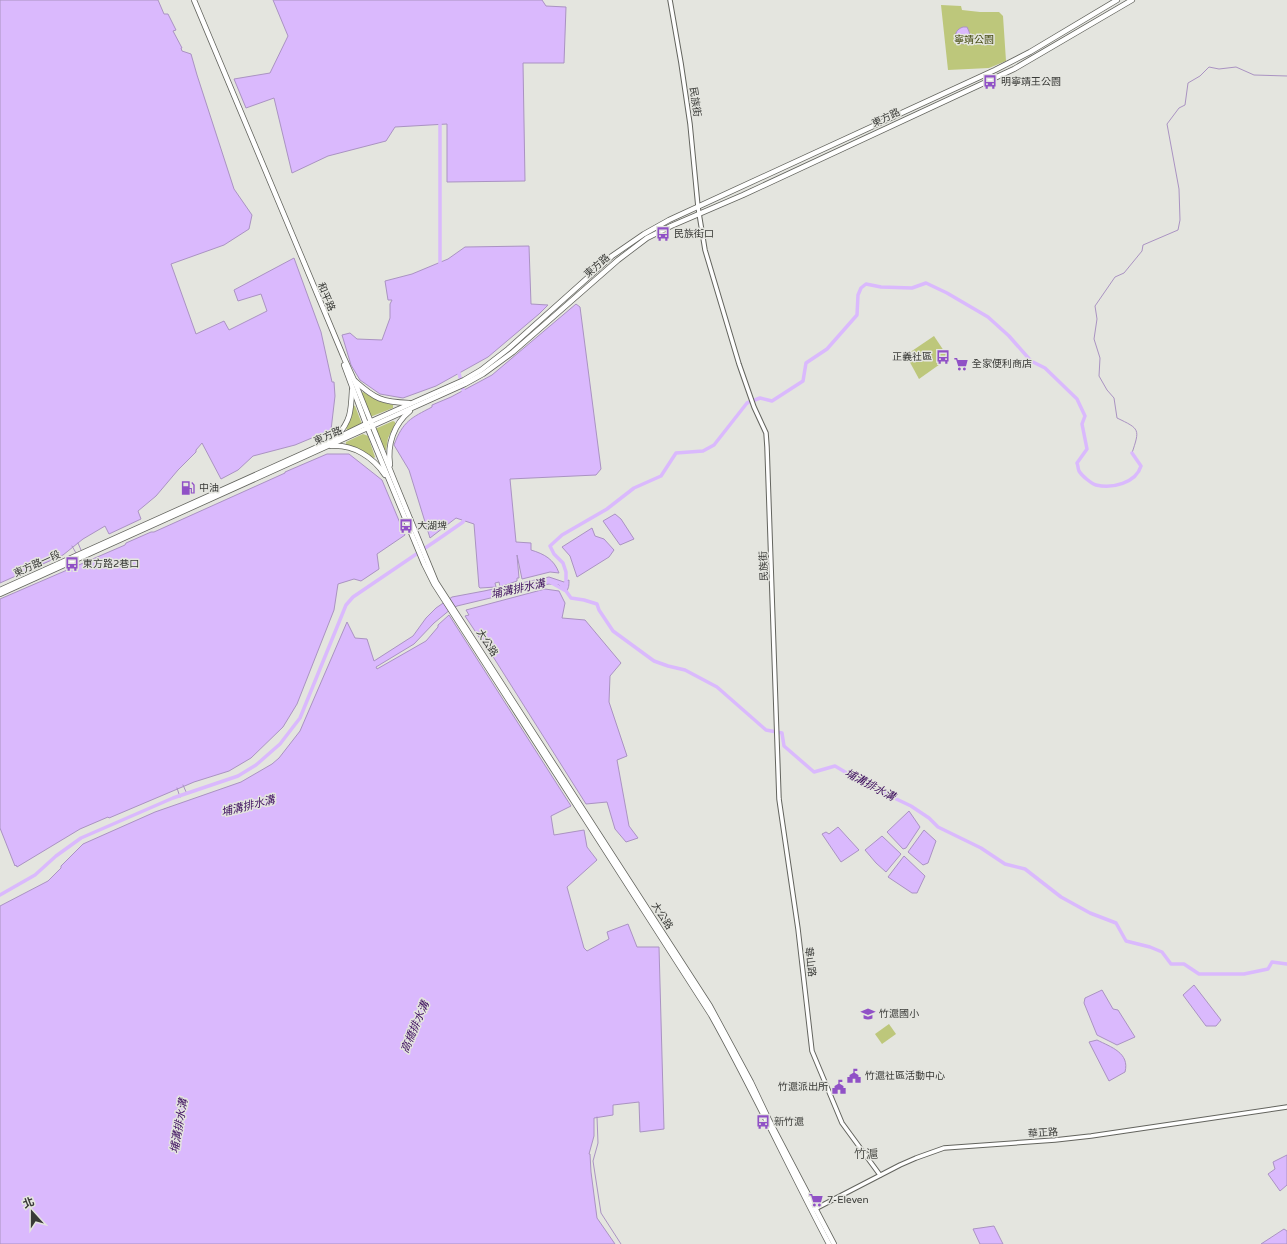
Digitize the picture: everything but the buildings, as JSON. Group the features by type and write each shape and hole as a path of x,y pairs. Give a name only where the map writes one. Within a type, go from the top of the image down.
{"main road":[{"name":"和平路","path":"193,0 354,380 369,425"},
{"name":"和平路","path":"193,0 422,553 446,600"},
{"name":"東方路","path":"82,556 324,448 464,380 481,370 508,349 612,256 644,234 669,220 995,70 1030,52 1118,0"},
{"name":"東方路","path":"412,405 465,384 483,374 513,352 630,251 657,233 1014,69 1132,0"},
{"path":"354,380 378,398 390,402 412,405 399,422 392,435 389,449 389,463 393,483"},
{"path":"334,439 343,429 350,416 353,386"},
{"name":"東方路","path":"82,556 334,439 369,425"},
{"path":"324,448 333,446 345,447 365,454 374,461 393,483"},
{"name":"東方路一段","path":"0,590 82,556"},
{"name":"東方路一段","path":"0,594 82,556"},
{"name":"大公路","path":"446,600 660,933 710,1006 728,1038 829,1244"},
{"name":"大公路","path":"813,1209 834,1244"}],"street":[{"name":"民族街","path":"670,0 690,124 698,207 705,250 739,364 754,407 766,433 776,686 776,733"},
{"name":"華山路","path":"776,733 781,814 798,930 812,1051 842,1123 880,1175"},
{"name":"華正路","path":"813,1209 916,1158 944,1148 1091,1136 1287,1106"}],"green space":[{"name":"寧靖公園","path":"941,5 961,6 962,10 999,12 1003,16 1006,61 989,68 948,70"},
{"path":"934,336 946,354 943,362 919,379 906,355"},
{"path":"363,392 378,401 393,405 393,408 370,417 361,393"},
{"path":"353,405 355,406 362,424 348,430 346,429 351,418"},
{"path":"393,421 395,424 388,438 386,450 383,450 375,429"},
{"path":"363,434 368,436 375,457 374,458 364,452 346,445 346,442"},
{"path":"889,1024 896,1034 882,1044 875,1034"}],"water":[{"path":"0,0 158,0 164,14 168,14 176,30 173,31 182,48 182,51 191,54 234,189 252,215 249,229 224,245 171,264 196,334 224,321 229,330 267,311 261,294 238,301 234,290 294,258 321,332 332,382 334,382 335,396 331,430 295,445 253,456 238,470 221,479 202,443 196,452 178,470 156,496 138,511 141,519 109,534 105,526 83,539 63,555 0,583"},
{"path":"273,0 542,0 546,6 566,7 564,63 523,63 525,181 447,182 447,124 395,127 386,141 328,156 292,173 274,98 246,108 234,79 270,73 288,36"},
{"path":"967,27 970,37 968,42 963,44 955,39 955,35 959,29"},
{"path":"529,246 531,304 548,305 488,357 436,386 403,398 380,394 360,380 351,365 342,335 350,333 357,339 382,340 390,318 390,304 392,300 388,300 385,281 412,274 448,259 465,247"},
{"path":"576,304 580,307 601,469 596,475 510,479 516,542 531,543 531,550 548,558 557,568 559,573 550,572 522,579 517,555 519,578 517,578 517,581 500,587 499,582 495,583 496,587 480,588 474,524 456,518 430,538 409,470 394,445 401,430 408,421 432,407 432,405 451,397 492,375"},
{"path":"327,454 349,454 382,480 405,535 377,554 379,569 361,581 354,579 338,584 334,610 297,704 283,727 251,758 229,771 194,782 80,829 17,867 16,865 15,866 0,828 0,599 125,545 126,543 154,532"},
{"path":"615,514 621,519 634,539 620,545 603,521"},
{"path":"592,528 595,536 604,539 614,550 609,557 577,577 570,556 562,547"},
{"name":"高橋排水溝","path":"549,577 564,582 569,580 569,586 566,592 559,585 549,584 457,606 434,623 414,644 376,667 377,669 426,641 438,625 449,615 571,806 551,816 554,835 584,830 587,847 597,860 567,887 584,948 587,951 609,939 607,932 628,924 637,947 659,947 664,1129 640,1132 639,1102 613,1105 613,1115 594,1118 594,1136 589,1154 597,1218 615,1244 0,1244 0,906 48,881 83,844 155,812 241,782 272,764 279,758 300,731 347,622 355,638 367,639 374,661 413,636 426,618 436,608 452,597"},
{"path":"545,589 559,591 565,603 562,618 585,620 621,663 610,676 609,702 627,756 617,760 629,826 638,838 626,842 615,829 607,802 586,804 492,655 465,616 469,615 466,610"},
{"path":"909,811 920,827 906,848 903,849 887,832"},
{"path":"838,827 859,850 841,862 822,834 826,832 829,834"},
{"path":"924,830 936,841 928,863 923,865 908,852"},
{"path":"882,836 901,854 886,872 865,850"},
{"path":"904,856 925,876 917,893 912,893 888,877"},
{"path":"1194,985 1221,1020 1216,1026 1206,1026 1183,995"},
{"path":"1102,990 1113,1009 1118,1010 1135,1037 1117,1045 1097,1035 1084,1003 1085,998"},
{"path":"1097,1040 1113,1048 1122,1055 1125,1060 1125,1072 1109,1081 1089,1042"},
{"path":"1287,1155 1287,1185 1280,1191 1268,1174 1275,1169 1273,1162"},
{"path":"994,1226 1003,1244 980,1244 973,1229"},
{"path":"1284,1229 1287,1231 1287,1244 1261,1244"}],"waterway":[{"path":"1132,453 1137,434 1136,431 1130,425 1117,418 1114,398 1107,390 1099,376 1100,358 1094,339 1097,319 1095,306 1115,277 1124,273 1142,251 1143,245 1178,230 1180,220 1179,189 1167,124 1179,108 1185,105 1188,83 1200,76 1209,67 1219,69 1236,67 1254,75 1287,76"},
{"path":"440,121 440,267"},
{"path":"566,584 566,572 563,563 554,554 550,546 562,535 607,509 634,488 661,476 676,453 703,451 714,445 747,403 760,398 772,401 803,381 806,363 827,349 857,315 858,295 861,288 866,284 881,287 912,288 926,283 947,293 988,317 1009,336 1031,361 1045,368 1077,399 1085,416 1082,424 1087,449 1077,463 1080,473 1092,483 1096,485 1109,486 1129,481 1134,477 1141,466 1132,453"},
{"path":"458,369 464,394"},
{"path":"0,895 35,875 56,856 81,838 173,798 238,776 256,765 280,744 300,718 346,605 353,597 463,522 465,517"},
{"path":"78,543 81,550"},
{"path":"72,546 76,553"},
{"name":"埔溝排水溝","path":"550,582 566,591 571,598 597,604 599,610 613,631 654,661 685,670 717,687 766,730 782,733 784,746 814,772 835,766 867,785 911,806 929,818 938,827 981,848 1005,864 1025,869 1061,897 1090,913 1116,923 1126,941 1150,947 1162,952 1171,964 1184,964 1199,974 1244,974 1268,969 1272,962 1287,964"},
{"path":"183,785 187,794"},
{"path":"177,788 180,797"},
{"path":"597,1117 598,1143 593,1161 601,1213 621,1244"}],"place":[{"name":"明寧靖王公園","path":"990,82"},
{"name":"民族街口","path":"663,234"},
{"name":"正義社區","path":"943,357"},
{"name":"全家便利商店","path":"961,364"},
{"name":"中油","path":"188,488"},
{"name":"大湖埤","path":"406,526"},
{"name":"東方路2巷口","path":"72,564"},
{"name":"竹滬國小","path":"868,1014"},
{"name":"竹滬社區活動中心","path":"854,1076"},
{"name":"竹滬派出所","path":"839,1087"},
{"name":"新竹滬","path":"763,1122"},
{"name":"7-Eleven","path":"816,1200"}],"district":[{"name":"竹滬","path":"866,1154"}]}
